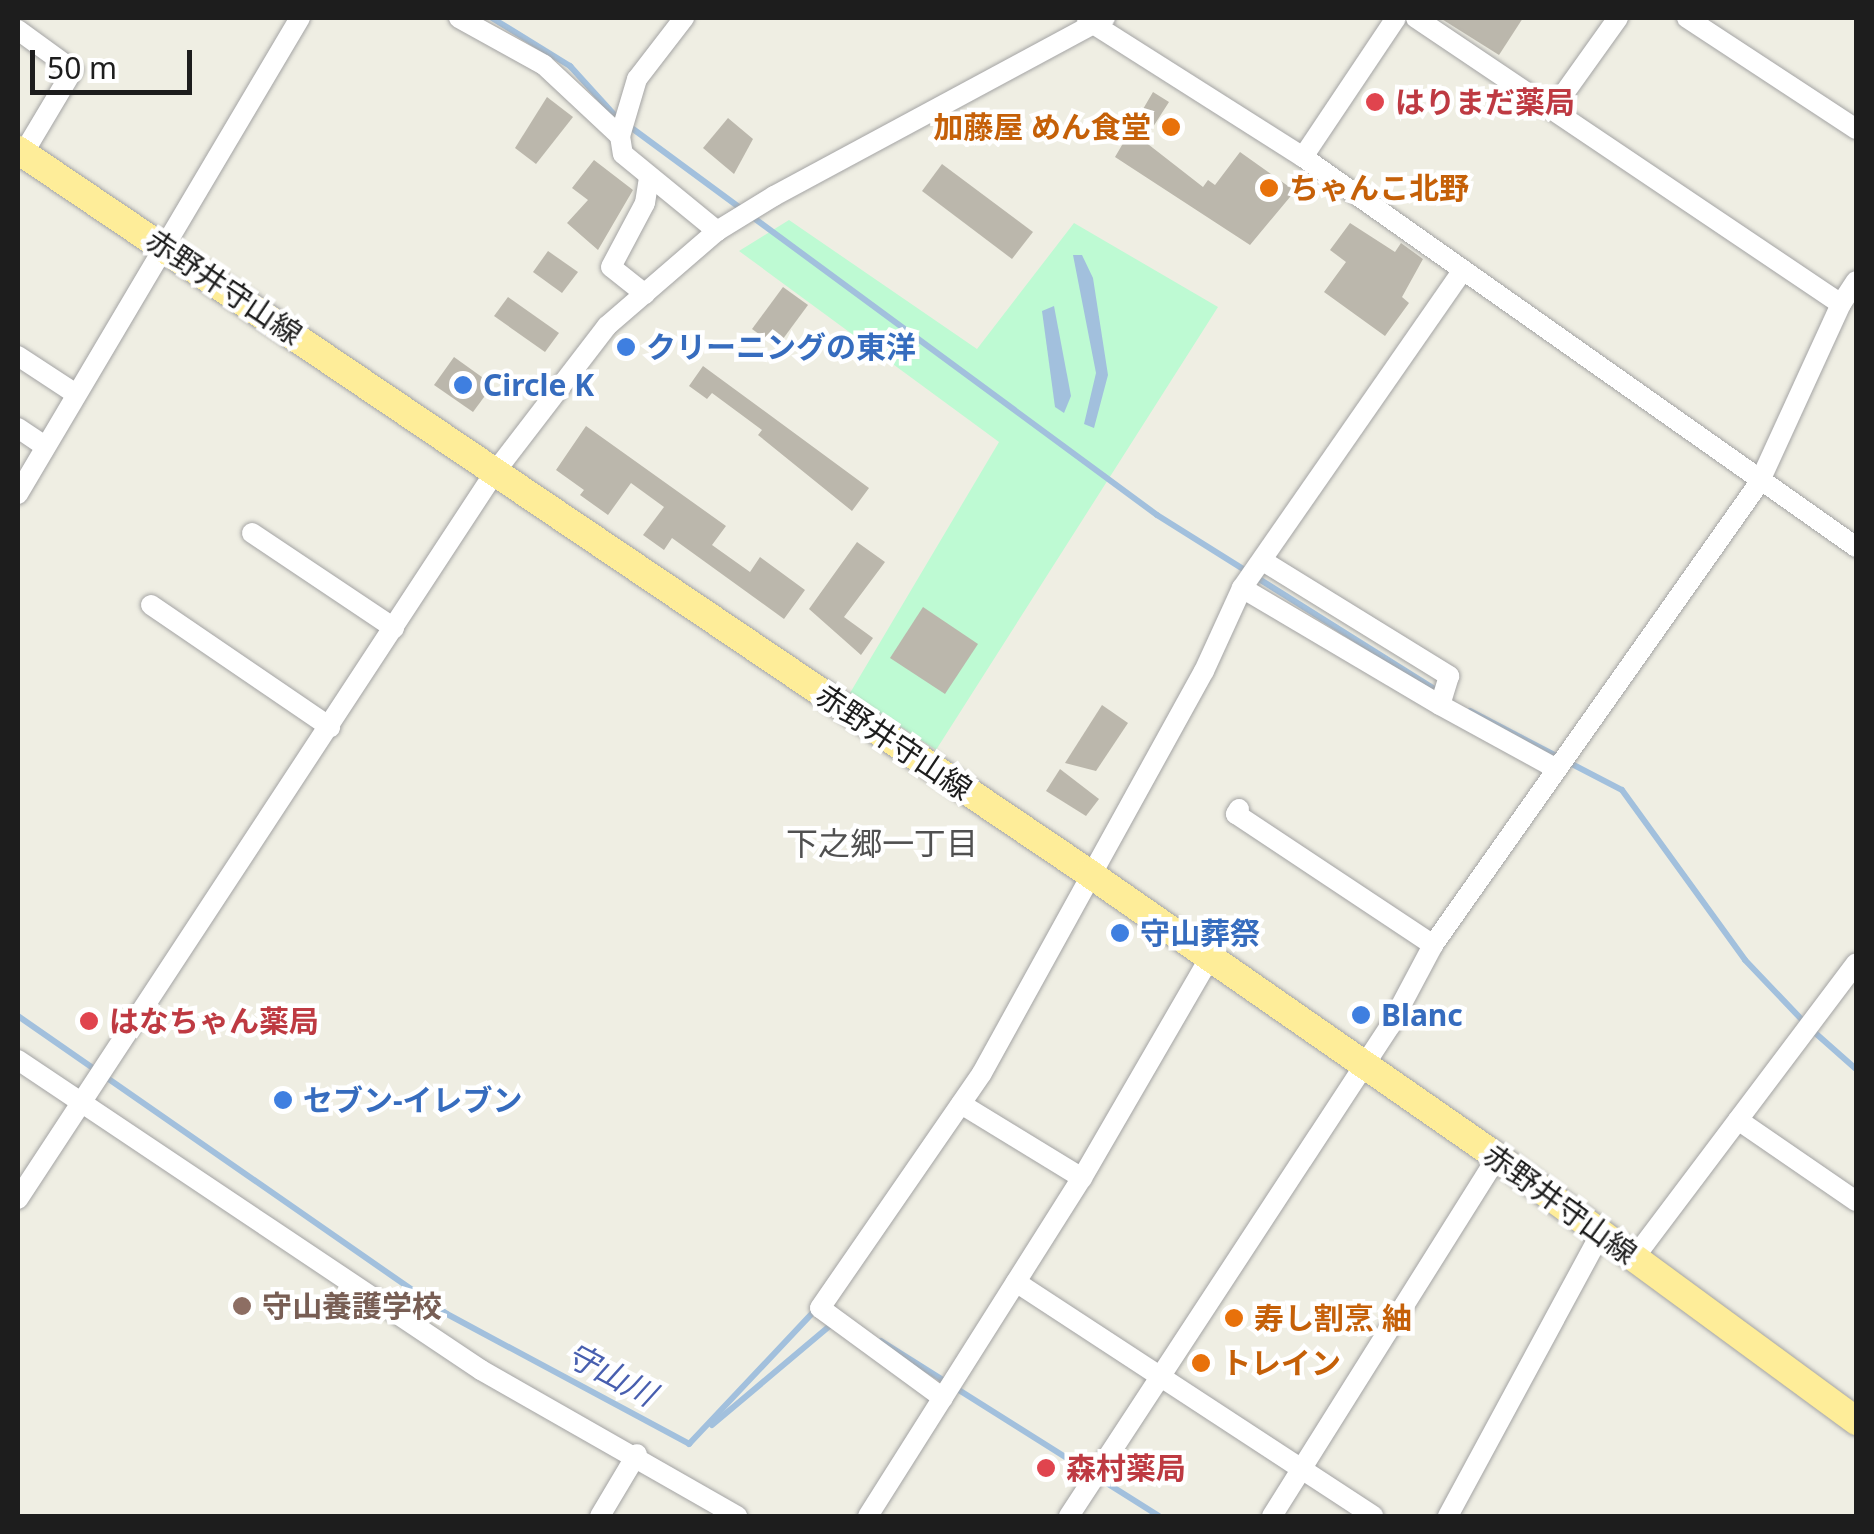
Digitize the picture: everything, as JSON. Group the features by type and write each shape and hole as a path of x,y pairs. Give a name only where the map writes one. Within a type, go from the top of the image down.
{"main road":[{"name":"赤野井守山線","path":"20,152 1090,874 1497,1157 1856,1421"}],"street":[{"path":"19,488 300,18"},
{"path":"460,18 544,65 622,127"},
{"path":"684,18 638,79 622,127 623,154 649,179 718,231"},
{"path":"1303,156 1396,18"},
{"path":"1416,18 1841,304"},
{"path":"1553,109 1618,18"},
{"path":"1687,18 1855,125"},
{"path":"18,1198 496,472 580,357 718,231 890,130 1093,20 1303,156 1758,483 1856,547"},
{"path":"18,30 74,70 20,152"},
{"path":"645,294 610,267 644,202 649,179"},
{"path":"943,1398 820,1308 961,1104 1204,671 1242,588 1462,271"},
{"path":"1069,1516 1363,1063 1433,945 1758,483 1784,440 1841,304 1856,281"},
{"path":"18,356 76,394"},
{"path":"18,428 45,446"},
{"path":"252,533 394,628"},
{"path":"1263,561 1450,676 1440,704"},
{"path":"1242,588 1556,768"},
{"path":"151,606 330,727"},
{"path":"1357,654 1370,628"},
{"path":"1239,809 1236,814 1433,945"},
{"path":"868,1516 1082,1178 1210,958"},
{"path":"1634,1258 1856,963"},
{"path":"18,1060 481,1370 638,1454 736,1516"},
{"path":"961,1104 1082,1178"},
{"path":"1738,1120 1856,1201"},
{"path":"1272,1516 1497,1157"},
{"path":"1448,1516 1601,1233"},
{"path":"1016,1282 1373,1516"},
{"path":"600,1516 638,1454"}],"green space":[{"path":"789,220 977,349 1074,223 1218,307 936,750 850,693 999,442 739,251"}],"water":[{"path":"1073,255 1082,255 1093,278 1108,375 1094,428 1084,424 1096,373"},
{"path":"1054,306 1071,396 1064,413 1055,407 1042,311"}],"building":[{"path":"1440,18 1523,18 1499,55"},
{"path":"1153,92 1169,102 1144,141 1203,187 1208,180 1215,185 1240,152 1295,191 1250,245 1115,157"},
{"path":"547,97 573,117 536,164 515,148"},
{"path":"728,118 753,139 734,174 703,148"},
{"path":"594,160 633,190 598,250 567,223 588,200 572,188"},
{"path":"942,164 1033,232 1012,259 922,191"},
{"path":"1350,223 1395,252 1401,243 1423,259 1402,297 1409,303 1385,336 1324,292 1346,262 1330,250"},
{"path":"548,251 578,272 562,293 533,272"},
{"path":"783,287 808,305 777,347 752,329"},
{"path":"508,297 559,333 545,352 494,316"},
{"name":"Circle K","path":"454,357 493,385 473,412 434,385"},
{"path":"703,366 869,488 852,511 758,435 762,430 712,393 707,399 689,386"},
{"path":"586,426 726,526 712,545 750,572 760,557 805,590 784,619 672,538 664,550 643,535 664,507 631,483 608,515 580,495 584,490 556,470"},
{"path":"857,542 885,562 844,617 873,638 861,655 809,609"},
{"path":"923,607 978,644 945,694 890,658"},
{"path":"1102,705 1128,723 1096,771 1065,763"},
{"path":"1060,769 1099,799 1086,816 1046,791"}],"waterway":[{"path":"492,18 570,66 618,119"},
{"path":"629,126 1157,515 1442,694"},
{"path":"1470,711 1622,790 1745,960 1804,1022"},
{"name":"守山川","path":"18,1016 447,1314 689,1444 817,1308"},
{"path":"1813,1031 1856,1069"},
{"path":"712,1425 833,1323"},
{"name":"守山川","path":"881,1341 1159,1516"}],"place":[{"name":"はりまだ薬局","path":"1375,102"},
{"name":"加藤屋 めん食堂","path":"1171,127"},
{"name":"ちゃんこ北野","path":"1269,188"},
{"name":"クリーニングの東洋","path":"626,347"},
{"name":"Circle K","path":"463,385"},
{"name":"守山葬祭","path":"1120,933"},
{"name":"Blanc","path":"1361,1015"},
{"name":"はなちゃん薬局","path":"89,1021"},
{"name":"セブン-イレブン","path":"283,1100"},
{"name":"守山養護学校","path":"242,1306"},
{"name":"寿し割烹 紬","path":"1234,1318"},
{"name":"トレイン","path":"1201,1363"},
{"name":"森村薬局","path":"1046,1468"}],"district":[{"name":"下之郷一丁目","path":"882,843"}]}
